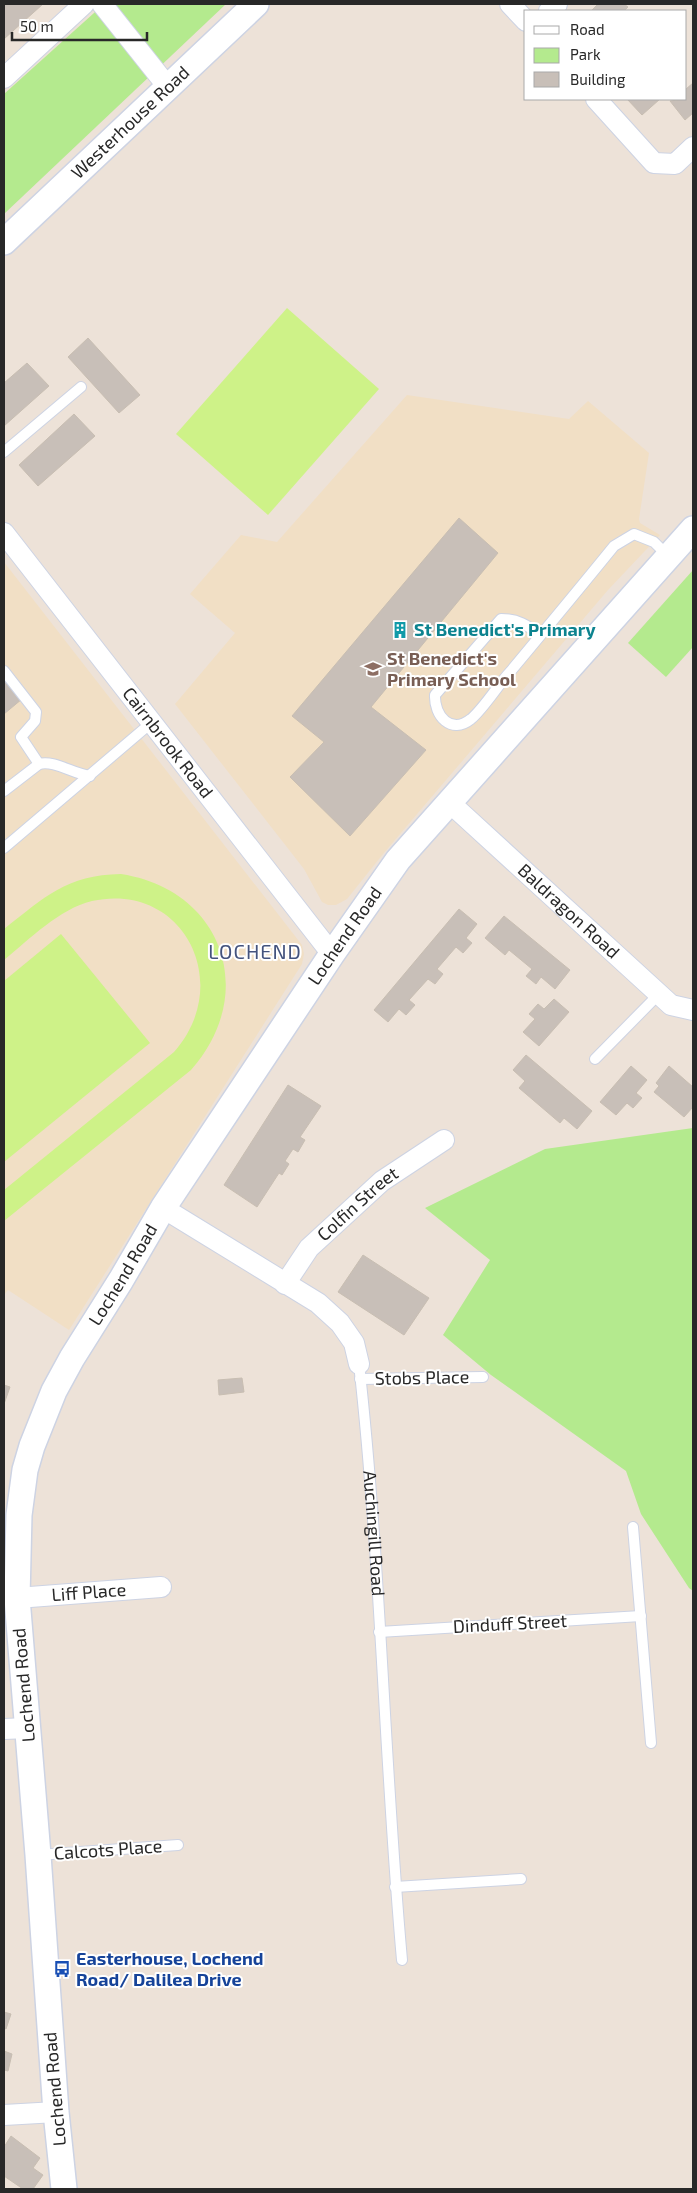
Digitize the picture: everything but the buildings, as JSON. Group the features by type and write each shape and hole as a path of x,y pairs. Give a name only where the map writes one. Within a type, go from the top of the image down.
{"street":[{"path":"4,78 84,4"},
{"path":"102,4 168,87"},
{"name":"Westerhouse Road","path":"4,242 256,4"},
{"path":"510,4 524,19"},
{"path":"597,100 654,163 676,164 693,147"},
{"name":"Lochend Road","path":"64,2189 56,2112 38,1855 16,1729 17,1598 12,1514 32,1446 54,1391 163,1208 332,954 398,860 693,529"},
{"name":"Cairnbrook Road","path":"4,532 332,954"},
{"name":"Baldragon Road","path":"449,802 659,994 671,1004 693,1010"},
{"name":"Colfin Street","path":"285,1284 309,1248 382,1181 444,1140"},
{"name":"Auchingill Road","path":"163,1208 285,1284 318,1302 340,1323 354,1343 360,1372"},
{"name":"Liff Place","path":"17,1598 162,1586"},
{"path":"4,2115 56,2112"}],"lane":[{"path":"4,452 80,387"},
{"path":"540,635 525,623 514,619 501,619 435,695 435,708 443,720 456,724 470,719 540,635 614,546 634,534 654,542 669,556"},
{"path":"4,671 36,712 35,721 21,737 39,764"},
{"path":"4,848 152,722"},
{"path":"4,791 39,764 45,763 76,774 90,776"},
{"path":"595,1059 659,994"},
{"name":"Stobs Place","path":"360,1372 483,1377"},
{"name":"Auchingill Road","path":"360,1372 377,1557 379,1632 395,1887 402,1960"},
{"path":"633,1528 651,1743"},
{"name":"Dinduff Street","path":"379,1632 641,1616"},
{"name":"Calcots Place","path":"38,1855 178,1845"},
{"path":"395,1887 521,1880"}],"shaded area":[{"name":"St Benedict's Primary School","path":"407,395 569,419 588,401 649,453 639,519 640,523 660,535 608,590 383,854 347,899 336,905 328,905 322,902 304,869 175,704 235,633 190,594 241,535 277,542"},
{"path":"4,562 302,945 304,954 302,964 69,1330 8,1290 4,1295"}],"green space":[{"path":"104,4 226,4 4,214 4,94"},
{"path":"287,308 379,389 268,515 176,434"},
{"path":"693,570 693,647 666,677 628,643"},
{"path":"121,874 156,884 185,901 206,923 220,949 226,978 223,1009 212,1040 191,1070 4,1221 4,1190 174,1052 192,1025 200,996 199,969 190,943 174,922 152,906 124,899 92,901 80,905 45,926 4,960 4,929 32,907 71,883 102,875"},
{"path":"61,934 150,1043 4,1162 4,981"},
{"path":"693,1128 693,1591 689,1588 641,1514 626,1471 491,1375 443,1335 490,1260 425,1208 545,1149"}],"place":[{"name":"St Benedict's Primary","path":"400,630"},
{"name":"St Benedict's Primary School","path":"373,669"},
{"name":"Easterhouse, Lochend Road/ Dalilea Drive","path":"62,1969"}],"district":[{"name":"LOCHEND","path":"255,952"}]}
